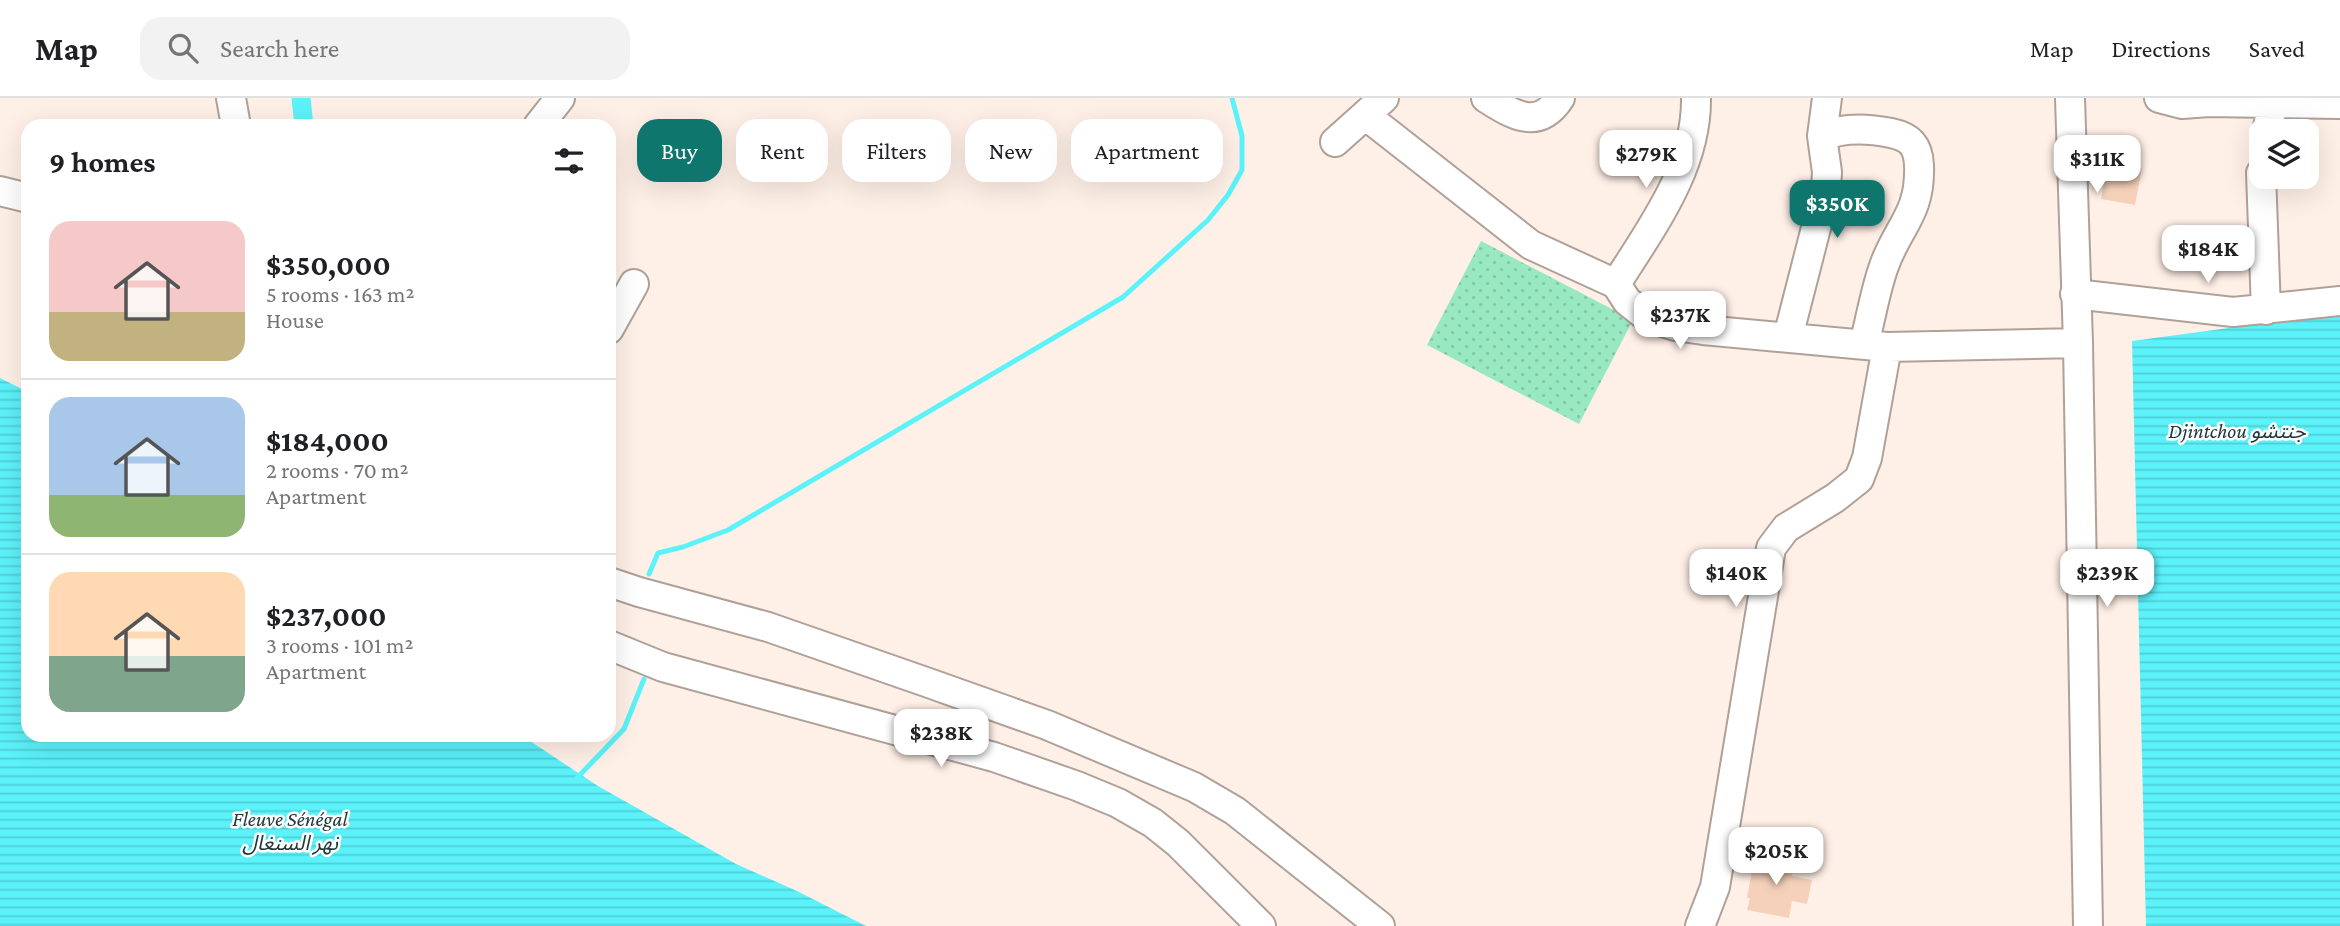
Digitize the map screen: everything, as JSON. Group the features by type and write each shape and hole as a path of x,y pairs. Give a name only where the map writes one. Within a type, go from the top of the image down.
{"street":[{"path":"231,98 235,119"},
{"path":"544,119 560,98"},
{"path":"1486,98 1516,115 1531,117 1543,116 1553,109 1560,98"},
{"path":"1616,284 1661,217 1674,188 1688,149 1696,98"},
{"path":"1788,337 1826,190 1822,136 1827,98"},
{"path":"2070,98 2078,343 2088,926"},
{"path":"2159,98 2182,104 2208,100 2340,104"},
{"path":"2270,119 2273,103"},
{"path":"1335,142 1374,107 1531,245 1616,284 1628,300 1647,317 1675,326 1875,346 2078,343"},
{"path":"1700,926 1715,887 1771,548 1786,528 1835,498 1859,479 1867,457 1884,265 1914,207 1919,179 1919,154 1909,140 1880,131 1845,130 1822,136"},
{"path":"2262,189 2266,310"},
{"path":"0,191 21,196"},
{"path":"616,316 634,284"},
{"path":"2075,294 2233,312 2340,301"},
{"path":"616,584 768,627 926,682 1047,725 1195,787 1234,811 1380,926"},
{"path":"616,648 663,667 994,757 1118,803 1153,823 1178,843 1261,926"}],"green space":[{"path":"1481,241 1633,320 1579,424 1427,345"}],"water":[{"name":"Djintchou جنتشو","path":"2340,313 2340,926 2146,926 2132,341"},
{"name":"Fleuve Sénégal نهر السنغال","path":"0,378 21,388 21,742 532,742 598,786 736,864 866,926 0,926"}],"building":[{"path":"2108,161 2142,168 2135,205 2101,199"},
{"path":"1761,855 1795,861 1792,876 1812,880 1807,904 1792,901 1789,918 1747,910 1753,865 1759,866"}],"waterway":[{"path":"301,98 303,119"},
{"path":"649,574 658,553 683,547 728,530 1123,297 1208,220 1228,195 1242,170 1242,136 1232,98"},
{"path":"616,737 624,729 644,679"},
{"path":"576,779 612,742"}]}
